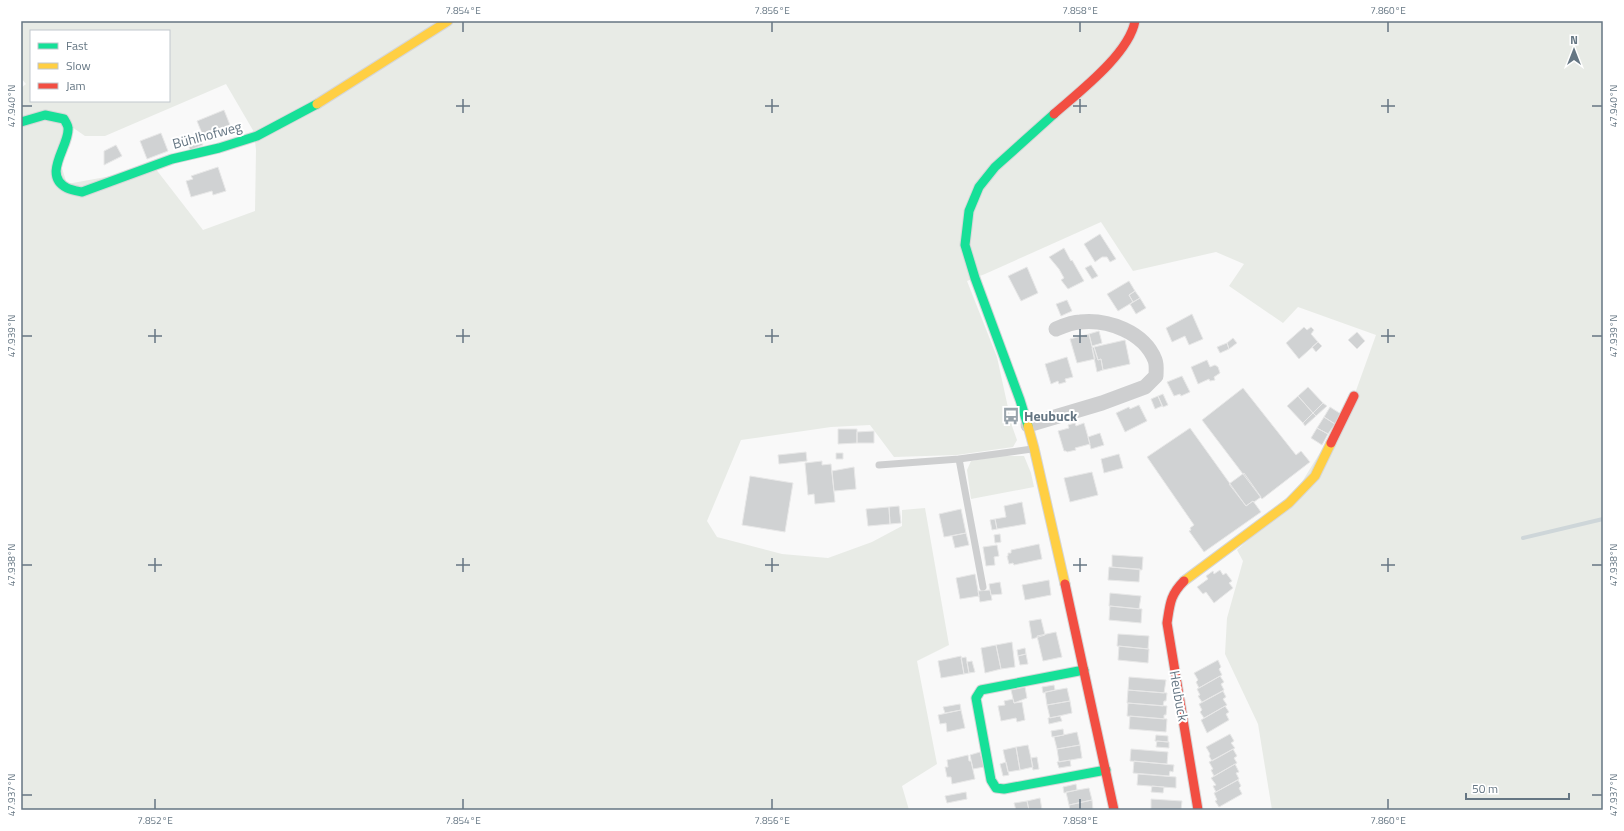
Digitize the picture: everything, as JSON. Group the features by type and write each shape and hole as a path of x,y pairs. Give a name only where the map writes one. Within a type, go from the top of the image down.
{"street":[{"name":"Bühlhofweg","path":"21,122 45,115 64,119 68,127 66,140 58,158 56,171 60,183 67,188 82,192 172,159 219,148 257,136 319,103 448,21"},
{"path":"1114,810 1084,670 1028,425 975,278 965,245 970,211 979,187 995,167 1107,67 1132,32 1135,21"},
{"path":"1028,425 1102,403 1146,386 1156,376 1156,361 1145,345 1127,330 1107,323 1079,322 1056,329"},
{"name":"Heubuck","path":"1198,810 1167,623 1171,598 1176,589 1187,577 1289,503 1316,476 1354,396"},
{"path":"1084,670 982,690 976,698 991,780 996,788 1004,789 1106,770"}],"lane":[{"path":"879,465 959,459 1034,448"},
{"path":"959,459 983,587"}],"shaded area":[{"path":"21,21 1603,21 1603,810 1272,810 1258,724 1225,654 1227,618 1243,561 1237,550 1289,503 1353,399 1376,335 1298,307 1283,323 1229,286 1244,264 1216,252 1133,271 1101,222 967,281 997,357 1012,426 1017,440 1013,447 957,455 894,457 870,425 831,427 741,440 707,521 717,537 782,554 828,558 872,542 902,526 902,510 925,508 949,645 917,661 937,764 902,786 909,810 21,810 21,88 26,84 21,78","holes":["226,84 254,132 256,150 255,211 203,230 155,168 67,184 60,162 72,127 85,136 105,136"]},
{"path":"999,456 1024,456 1031,473 1034,487 971,499 967,470 971,461"}],"building":[{"path":"224,110 230,125 216,131 217,132 203,136 197,121"},
{"path":"161,133 168,151 147,159 140,141"},
{"path":"199,137 203,145 190,150 187,142"},
{"path":"116,145 122,156 104,165 104,151"},
{"path":"218,167 226,191 213,195 212,191 191,197 186,181 193,179 191,176"},
{"path":"1100,234 1116,259 1110,262 1107,257 1102,257 1095,262 1084,244"},
{"path":"1064,248 1084,281 1068,289 1061,280 1064,278 1059,269 1049,257"},
{"path":"1091,265 1098,276 1092,279 1085,268"},
{"path":"1027,267 1038,293 1021,301 1008,276"},
{"path":"1129,281 1135,291 1129,295 1133,302 1118,311 1107,294"},
{"path":"1135,291 1140,298 1133,302 1129,295"},
{"path":"1140,298 1146,308 1136,314 1130,304"},
{"path":"1067,300 1072,311 1061,316 1056,304"},
{"path":"1192,314 1203,339 1189,345 1185,336 1172,342 1166,328"},
{"path":"1304,327 1307,330 1311,327 1314,330 1311,334 1318,342 1299,359 1286,343"},
{"path":"1099,331 1102,343 1092,346 1089,334"},
{"path":"1357,332 1365,341 1357,349 1348,340"},
{"path":"1089,334 1095,359 1077,363 1070,339"},
{"path":"1233,338 1237,343 1229,349 1227,343"},
{"path":"1125,340 1130,364 1103,370 1101,359 1098,360 1094,347"},
{"path":"1318,342 1322,346 1316,352 1312,347"},
{"path":"1227,343 1229,349 1220,353 1217,347"},
{"path":"1094,347 1098,360 1101,359 1103,370 1097,372 1092,348"},
{"path":"1067,357 1073,377 1065,379 1066,382 1059,384 1058,381 1051,384 1045,364"},
{"path":"1207,360 1210,367 1215,365 1218,367 1220,373 1214,377 1215,380 1210,381 1209,379 1198,384 1191,367"},
{"path":"1182,376 1190,392 1181,396 1180,394 1174,396 1167,382"},
{"path":"1308,387 1323,403 1313,413 1298,396"},
{"path":"1243,388 1296,455 1301,451 1310,462 1262,499 1202,420"},
{"path":"1163,394 1168,405 1163,407 1158,396"},
{"path":"1158,396 1162,406 1155,409 1151,399"},
{"path":"1298,396 1313,413 1303,423 1287,406"},
{"path":"1323,403 1327,406 1316,416 1313,413"},
{"path":"1139,405 1147,421 1125,432 1116,413 1129,407 1130,409"},
{"path":"1330,407 1341,414 1335,424 1324,417"},
{"path":"1313,413 1316,416 1305,426 1303,423"},
{"path":"1324,417 1335,424 1328,434 1317,428"},
{"path":"1075,423 1076,426 1084,423 1090,444 1075,448 1076,450 1067,452 1064,451 1058,431 1069,428 1068,425"},
{"path":"1190,428 1246,506 1253,501 1261,512 1204,552 1189,531 1194,525 1147,457"},
{"path":"1317,428 1328,434 1322,445 1311,438"},
{"path":"838,429 857,429 857,443 838,444"},
{"path":"874,431 874,443 857,443 857,432"},
{"path":"1100,433 1104,445 1091,449 1088,437"},
{"path":"806,452 807,461 779,464 778,455"},
{"path":"836,453 843,453 843,459 836,459"},
{"path":"1119,454 1123,468 1104,473 1101,459"},
{"path":"822,461 822,465 831,464 835,502 815,504 814,494 808,495 805,463"},
{"path":"854,467 856,489 834,491 832,471"},
{"path":"1092,472 1098,495 1070,502 1064,478"},
{"path":"1244,473 1261,497 1246,506 1229,484"},
{"path":"750,476 793,483 785,532 742,525"},
{"path":"1022,502 1026,524 997,529 995,519 1006,517 1004,506"},
{"path":"899,506 901,523 890,524 889,507"},
{"path":"889,507 890,524 868,526 866,509"},
{"path":"961,509 966,533 944,537 939,514"},
{"path":"995,519 997,529 992,530 990,520"},
{"path":"966,533 969,545 955,548 952,536"},
{"path":"1000,534 1001,542 995,543 994,535"},
{"path":"1039,544 1042,559 1014,565 1013,563 1009,564 1007,556 1008,553 1011,553 1011,550"},
{"path":"997,545 999,556 994,557 995,565 986,566 983,547"},
{"path":"1112,555 1143,557 1142,570 1112,567"},
{"path":"1109,567 1140,569 1139,582 1108,580"},
{"path":"1220,570 1223,575 1226,573 1232,581 1229,583 1233,588 1214,603 1206,592 1203,594 1197,587 1208,579 1206,576 1213,571 1214,574"},
{"path":"975,574 979,596 960,599 956,578"},
{"path":"1049,580 1051,595 1025,600 1022,585"},
{"path":"1000,582 1002,594 991,595 989,584"},
{"path":"990,590 992,600 980,602 978,591"},
{"path":"1110,593 1141,596 1139,609 1109,606"},
{"path":"1110,606 1142,609 1141,623 1109,620"},
{"path":"1041,619 1045,635 1032,639 1029,621"},
{"path":"1056,632 1062,657 1043,661 1037,636"},
{"path":"1118,634 1149,636 1148,649 1117,646"},
{"path":"1012,642 1015,667 1001,669 996,645"},
{"path":"996,645 1001,669 985,673 981,648"},
{"path":"1119,646 1149,649 1148,663 1118,660"},
{"path":"1025,648 1026,654 1018,656 1017,650"},
{"path":"1026,654 1028,664 1020,665 1018,656"},
{"path":"961,656 964,674 941,678 938,661"},
{"path":"966,657 969,673 964,674 961,658"},
{"path":"1218,660 1221,667 1219,669 1222,675 1199,688 1196,682 1198,680 1194,673"},
{"path":"972,661 975,672 969,673 967,662"},
{"path":"1220,676 1224,682 1221,684 1224,690 1202,702 1198,696 1200,695 1197,689"},
{"path":"1129,677 1166,680 1164,693 1128,690"},
{"path":"1054,685 1055,690 1043,693 1042,687"},
{"path":"1025,687 1027,698 1014,703 1011,690"},
{"path":"1067,688 1070,701 1047,705 1045,692"},
{"path":"1128,690 1167,693 1166,701 1164,701 1163,706 1127,703"},
{"path":"1223,691 1226,697 1223,699 1227,705 1204,718 1200,712 1202,710 1199,704"},
{"path":"1013,699 1014,703 1022,702 1025,720 1017,722 1016,718 1001,721 998,706 1005,705 1004,701"},
{"path":"1070,701 1072,713 1050,718 1047,705"},
{"path":"1128,703 1167,706 1166,715 1164,715 1164,719 1127,716"},
{"path":"960,704 961,710 945,713 943,707"},
{"path":"1225,706 1229,712 1226,714 1229,720 1207,733 1201,720"},
{"path":"961,710 965,728 947,732 946,723 940,724 938,715"},
{"path":"1060,716 1062,721 1049,724 1048,718"},
{"path":"1130,716 1167,719 1166,732 1129,729"},
{"path":"1063,729 1064,735 1052,737 1051,731"},
{"path":"1077,732 1080,745 1057,749 1054,737"},
{"path":"1230,734 1234,741 1231,743 1235,748 1212,761 1206,747"},
{"path":"1156,735 1168,736 1168,742 1155,741"},
{"path":"1157,741 1169,742 1169,748 1156,747"},
{"path":"1028,745 1033,767 1020,770 1016,747"},
{"path":"1080,745 1082,758 1059,762 1057,749"},
{"path":"1016,747 1020,770 1008,772 1003,750"},
{"path":"1131,749 1168,752 1167,764 1130,761"},
{"path":"1233,749 1237,756 1234,758 1237,763 1214,776 1211,770 1213,769 1209,762"},
{"path":"980,752 984,767 973,769 970,755"},
{"path":"968,755 975,779 952,784 951,777 947,777 945,767 948,767 947,760"},
{"path":"1037,757 1039,769 1033,770 1031,758"},
{"path":"1070,760 1071,766 1059,768 1057,762"},
{"path":"1134,761 1174,765 1173,772 1170,771 1169,776 1133,773"},
{"path":"1006,762 1009,775 1003,776 1000,764"},
{"path":"1235,764 1239,772 1236,773 1239,779 1216,792 1213,786 1216,785 1211,778"},
{"path":"1138,774 1176,777 1176,788 1137,785"},
{"path":"1238,780 1241,786 1239,788 1242,794 1219,807 1215,801 1217,800 1214,793"},
{"path":"1076,784 1077,790 1064,793 1063,787"},
{"path":"1152,786 1164,787 1163,793 1151,792"},
{"path":"1089,788 1092,800 1069,805 1066,792"},
{"path":"966,792 967,799 947,803 945,796"},
{"path":"1040,798 1042,810 1029,810 1027,801"},
{"path":"1151,799 1182,801 1181,810 1151,810"},
{"path":"1092,800 1093,810 1070,810 1069,805"},
{"path":"1027,801 1029,810 1016,810 1014,803"}],"waterway":[{"path":"1523,538 1603,519"}],"traffic: fast":[{"path":"21,122 45,115 64,119 68,127 67,135 58,160 56,176 67,188 82,192 172,159 219,148 257,136 317,104"},
{"path":"1028,426 1020,400 975,278 965,245 969,211 979,187 995,167 1054,114"},
{"path":"1084,670 981,690 976,698 991,780 996,788 1004,789 1106,770"}],"traffic: slow":[{"path":"317,104 448,21"},
{"path":"1028,426 1065,584"},
{"path":"1184,581 1289,503 1315,476 1331,443"}],"traffic: jam":[{"path":"1054,114 1102,72 1131,34 1135,21"},
{"path":"1331,443 1354,396"},
{"path":"1184,581 1173,595 1167,623 1198,810"},
{"path":"1065,584 1114,810"}],"place":[{"name":"Heubuck","path":"1011,416"}]}
